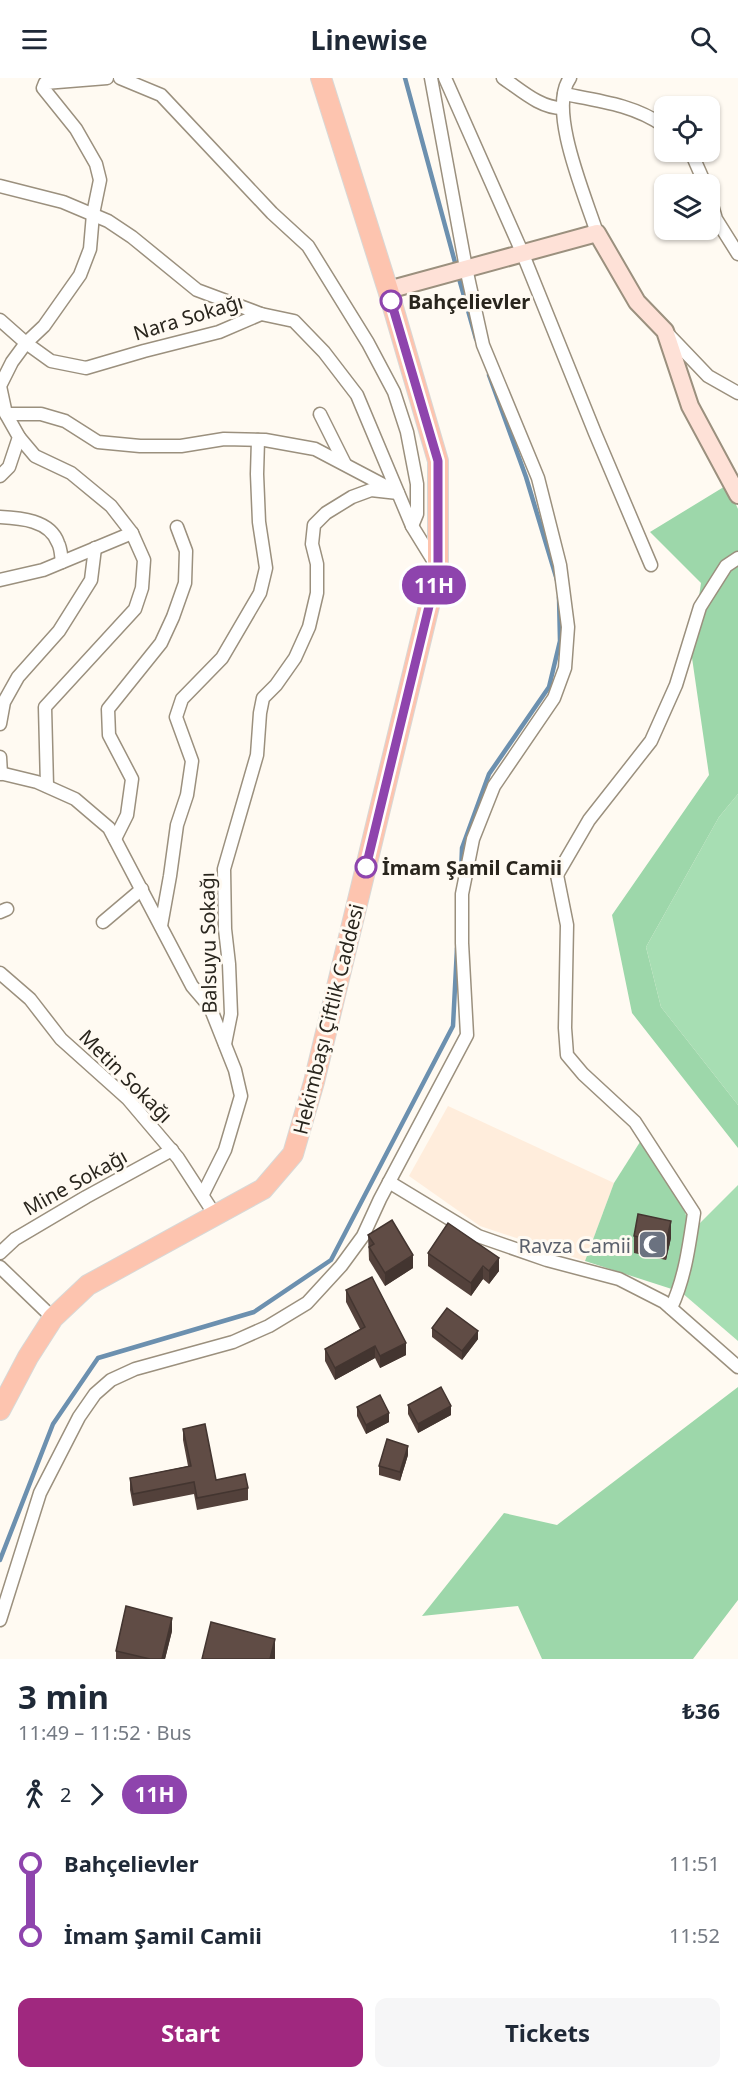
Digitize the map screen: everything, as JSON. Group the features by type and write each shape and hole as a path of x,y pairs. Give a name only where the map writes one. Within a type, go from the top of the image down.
{"main road":[{"name":"Hekimbaşı Çiftlik Caddesi","path":"0,1410 28,1357 53,1318 88,1285 263,1189 293,1154 314,1082 438,569 438,461 388,290 321,78"}],"street":[{"path":"47,786 45,707 135,609 142,588 144,560 132,533 111,507 71,473 34,456 19,437 6,414 0,386 12,362 26,343 44,326 80,275 90,249 93,214 100,180 96,164 76,129 43,87 45,84 107,78"},
{"path":"120,78 161,96 272,213 308,246 368,343 394,392 407,432 417,484 417,514 412,526"},
{"path":"0,1620 40,1493 79,1417 95,1395 111,1380 135,1369 233,1342 269,1326 307,1303 341,1266 363,1236 467,1035 462,894 473,839 494,786 554,698 565,668 568,627 560,565 538,478 483,345 458,270 431,78"},
{"path":"445,78 522,252 651,565"},
{"path":"503,78 542,104 562,108"},
{"path":"570,78 565,85 562,108 566,138 597,233 637,302 708,376 738,393"},
{"path":"564,94 622,105 654,119"},
{"path":"0,186 63,202 108,221 132,237 197,290 261,315"},
{"path":"720,226 738,255"},
{"path":"388,290 597,233"},
{"name":"Nara Sokağı","path":"0,320 51,361 86,368 219,332 261,315 294,321 324,352 357,395 412,526 438,569"},
{"path":"665,331 690,406 738,495"},
{"path":"6,414 41,414 65,421 98,442 181,446 225,438 315,448 398,493"},
{"path":"320,414 345,465"},
{"path":"4,471 19,437"},
{"path":"161,926 177,825 187,795 192,761 176,717 182,699 222,658 260,592 266,568 259,522 258,440"},
{"name":"Balsuyu Sokağı","path":"225,1044 231,1014 225,929 224,869 257,755 263,698 276,685 295,658 309,627 318,593 317,564 312,544 314,525 326,513 352,497 370,490 398,493"},
{"path":"0,517 28,519 51,531 58,542 62,562"},
{"path":"115,839 127,815 132,779 109,735 108,709 161,643 173,617 184,583 186,551 177,527"},
{"path":"0,580 43,570 132,533"},
{"path":"0,724 4,702 18,677 58,632 91,580 95,548"},
{"path":"671,1308 686,1268 694,1214 635,1122 583,1074 567,1055 565,1028 567,925 557,874 589,820 651,741 676,685 700,607 726,566 738,558"},
{"path":"0,757 1,774 47,786 75,799 110,828 192,986 210,1007 235,1070 241,1096 225,1150 203,1194"},
{"path":"103,922 142,889"},
{"path":"0,989 1,974"},
{"name":"Metin Sokağı","path":"1,974 30,999 61,1039 128,1099 172,1150 215,1215"},
{"name":"Mine Sokağı","path":"0,1253 15,1239 172,1150"},
{"path":"389,1182 478,1236 547,1260 619,1279 664,1302 738,1367"},
{"path":"0,1267 53,1318"}],"shaded area":[{"path":"448,1106 614,1183 585,1261 480,1226 409,1176"}],"green space":[{"path":"727,485 738,509 738,794 719,817 646,947 661,1007 738,1105 738,1148 632,1013 612,915 709,775 691,651 701,583 650,532"},
{"path":"738,794 738,1105 661,1007 646,947 719,817"},
{"path":"640,1142 672,1178 692,1231 681,1292 585,1261 614,1183"},
{"path":"738,1185 738,1341 681,1292 692,1231"},
{"path":"738,1387 738,1600 693,1659 542,1659 518,1606 422,1616 504,1513 557,1525"}],"building":[{"path":"638,1214 671,1221 666,1243 634,1236"},
{"path":"392,1220 413,1255 385,1273 369,1247 374,1244 368,1235"},
{"path":"448,1223 499,1258 489,1271 483,1266 471,1283 428,1253"},
{"path":"372,1277 406,1343 380,1356 375,1346 335,1368 325,1349 365,1327 346,1290"},
{"path":"447,1308 478,1331 462,1351 432,1328"},
{"path":"441,1387 451,1406 418,1424 408,1405"},
{"path":"380,1395 389,1413 366,1425 357,1407"},
{"path":"205,1424 216,1480 245,1474 248,1488 197,1498 194,1482 133,1494 130,1478 191,1466 183,1429"},
{"path":"387,1439 408,1446 400,1472 379,1466"},
{"path":"126,1606 172,1618 162,1659 150,1659 116,1651"},
{"path":"211,1622 275,1639 270,1659 202,1659"}],"waterway":[{"path":"405,78 456,266"},
{"path":"458,275 476,339"},
{"path":"489,375 526,477 557,580"},
{"path":"461,873 462,848 489,774 549,687 560,641 559,597"},
{"path":"0,1560 53,1424 98,1358 254,1312 331,1260 453,1026 457,948"}],"bus line":[{"name":"11H","path":"366,867 438,569 438,461 391,301"}],"place":[{"name":"Bahçelievler","path":"391,301"},
{"name":"İmam Şamil Camii","path":"366,867"},
{"name":"Ravza Camii","path":"652,1245"}]}
